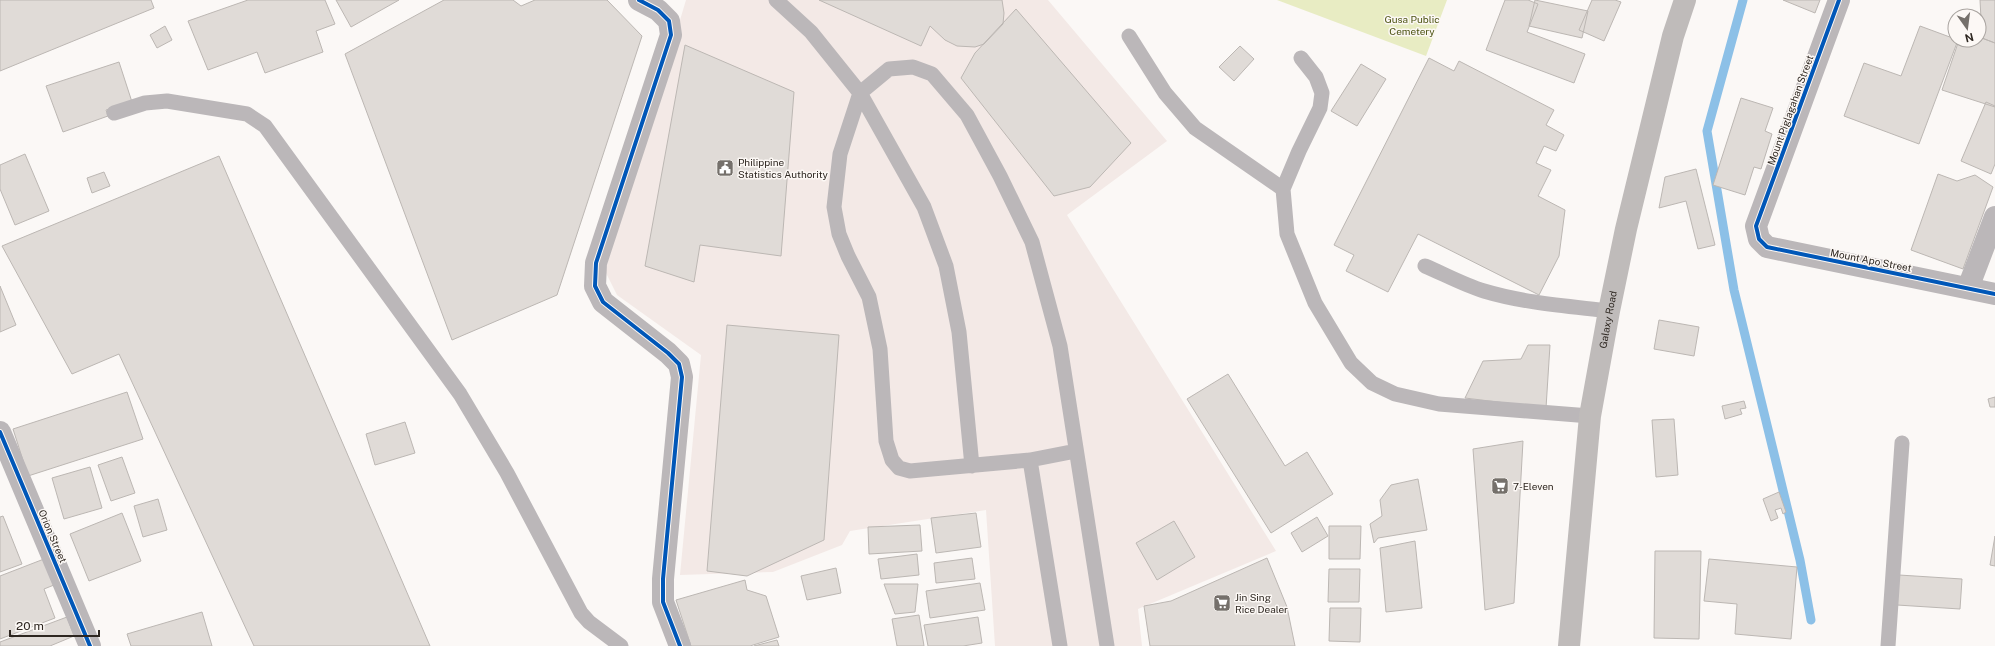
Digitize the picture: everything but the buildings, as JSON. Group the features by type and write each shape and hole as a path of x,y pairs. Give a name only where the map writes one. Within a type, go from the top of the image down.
{"main road":[{"name":"Galaxy Road","path":"1569,646 1590,416 1609,310 1626,229 1673,36 1685,0"}],"street":[{"path":"639,0 658,10 669,21 671,35 596,263 595,286 603,302 668,353 679,364 682,377 663,579 663,602 680,646"},
{"name":"Mount Piglagahan Street","path":"1756,226 1839,0"},
{"path":"1968,288 1995,217"},
{"name":"Mount Apo Street","path":"1756,226 1759,239 1767,247 1995,294"},
{"name":"Orion Street","path":"0,432 90,646"}],"lane":[{"path":"776,0 811,32 860,93 924,207 946,266 959,332 972,466"},
{"path":"1129,36 1165,93 1195,128 1284,189"},
{"path":"1301,58 1316,77 1322,93 1320,108 1298,151 1284,189 1287,234 1315,303 1351,363 1372,383 1394,394 1439,404 1590,416"},
{"path":"1076,451 1030,460 910,471 899,468 892,460 886,441 880,349 869,297 839,234 834,207 840,154 860,93 889,69 913,66 932,74 967,115 1000,176 1032,242 1060,346 1106,646"},
{"path":"114,113 145,103 167,100 247,114 265,126 460,394 507,473 581,613 589,622 621,646"},
{"path":"1425,266 1482,291 1498,295 1537,302 1609,310"},
{"path":"1888,646 1902,443"},
{"path":"1030,460 1060,646"}],"shaded area":[{"path":"686,0 1048,0 1167,141 1067,215 1276,551 1138,609 1142,646 995,646 986,510 850,531 842,545 773,572 680,575 701,355 617,295 605,271"}],"green space":[{"name":"Gusa Public Cemetery","path":"1277,0 1447,0 1426,56"}],"waterway":[{"path":"1743,0 1707,131 1734,290 1800,560 1811,620"}],"cycle path":[{"path":"639,0 658,10 669,21 671,35 596,263 595,286 603,302 668,353 679,364 682,377 663,579 663,602 680,646"},
{"path":"1839,0 1756,226 1759,239 1767,247 1995,294"},
{"path":"0,432 90,646"}],"place":[{"name":"Philippine Statistics Authority","path":"725,168"},
{"name":"7-Eleven","path":"1500,486"},
{"name":"Jin Sing Rice Dealer","path":"1222,603"}]}
